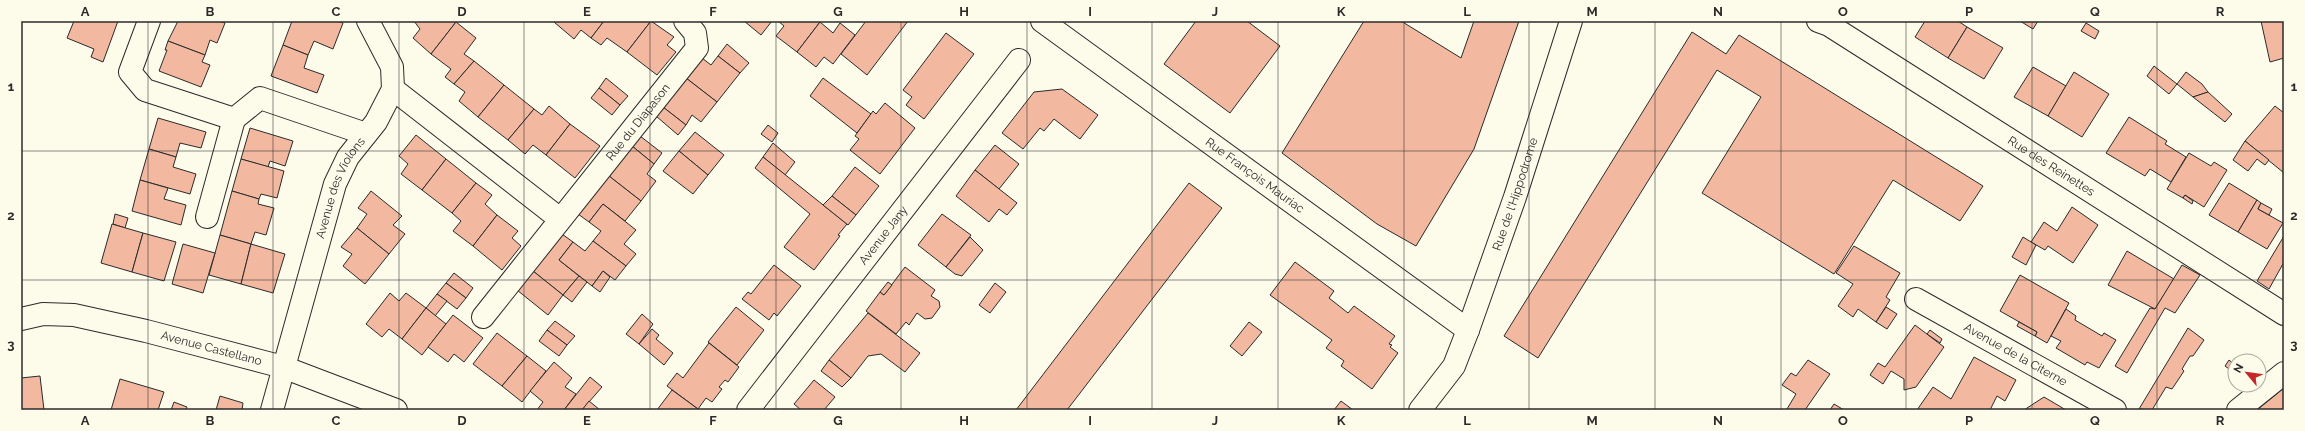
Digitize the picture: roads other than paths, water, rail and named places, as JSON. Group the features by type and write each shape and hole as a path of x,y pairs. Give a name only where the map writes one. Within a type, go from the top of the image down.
{"street":[{"path":"149,21 130,72 145,90 234,119"},
{"name":"Avenue des Violons","path":"272,410 335,184 348,157 376,122 393,88 392,67 368,21"},
{"name":"Rue du Diapason","path":"483,317 697,48 695,33 685,21"},
{"name":"Rue François Mauriac","path":"1042,21 1468,330"},
{"name":"Rue de l'Hippodrome","path":"1420,410 1454,366 1468,330 1515,197 1571,21"},
{"name":"Rue des Reinettes","path":"1818,21 1836,29 2284,314"},
{"name":"Avenue Jany","path":"748,410 1019,60"},
{"path":"393,88 560,219"},
{"path":"207,217 234,119 260,98 366,134"},
{"name":"Avenue de la Citerne","path":"1916,299 2115,410"},
{"name":"Avenue Castellano","path":"21,319 43,314 74,315 146,331 283,367 396,410"},
{"path":"2238,410 2284,373"}]}
